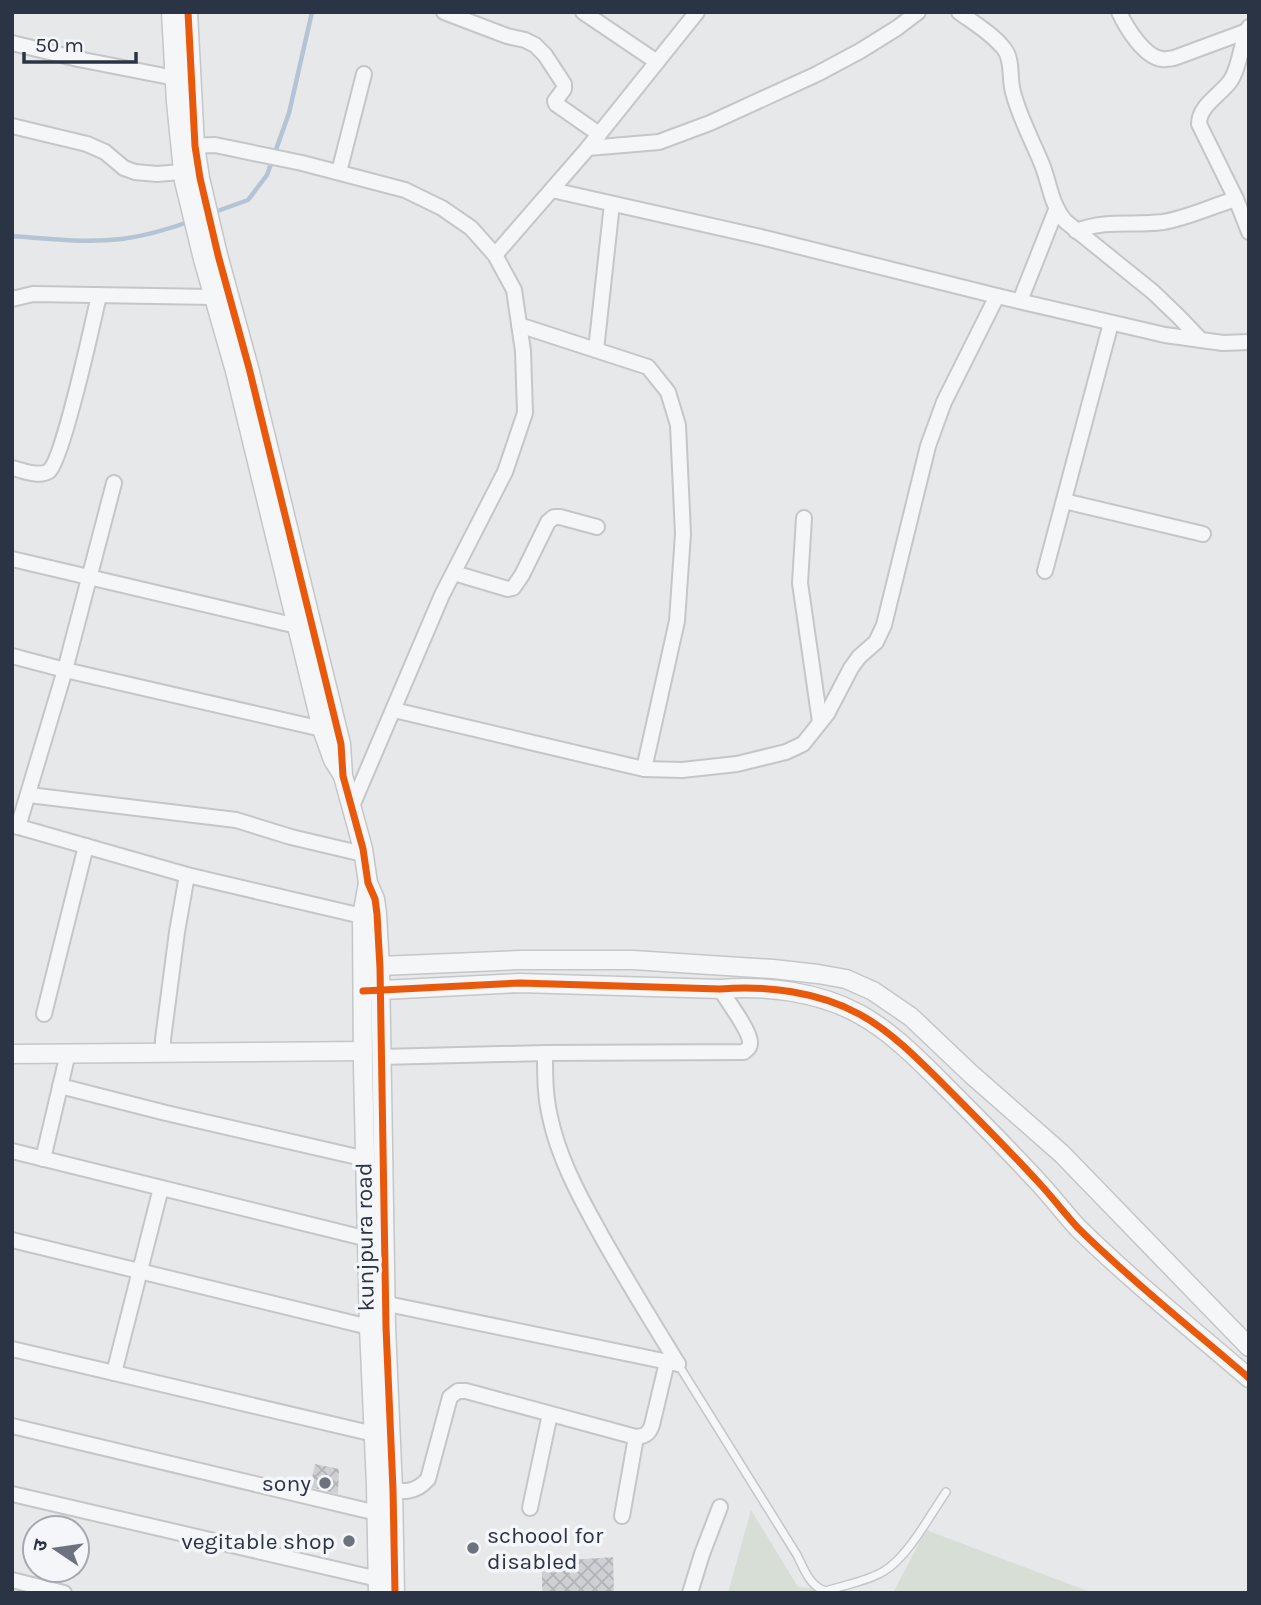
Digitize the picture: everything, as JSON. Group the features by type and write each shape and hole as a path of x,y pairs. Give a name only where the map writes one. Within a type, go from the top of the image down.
{"street":[{"path":"171,12 175,78 210,257 214,297 235,371 322,729 332,760 343,776"},
{"path":"188,12 188,146"},
{"path":"444,12 535,45 564,84 556,104 599,134"},
{"path":"583,12 657,62"},
{"path":"495,255 588,148 697,12"},
{"path":"588,148 659,142 710,123 817,74 860,51 918,12"},
{"path":"959,12 1006,51 1012,90 1042,164 1056,210 1076,231 1153,292 1201,340"},
{"path":"1119,12 1126,27 1138,41 1163,60 1248,29"},
{"path":"1248,29 1238,66 1230,82 1203,110 1198,119 1249,232"},
{"path":"12,43 175,78"},
{"path":"339,172 364,74"},
{"path":"12,126 87,144 105,152 124,168 135,172 192,175"},
{"path":"188,146 215,145 302,163 405,190 442,208 471,228 495,255 514,290 523,351 525,413 505,472 442,595 352,806"},
{"path":"552,190 765,238 1165,335 1223,343 1249,342"},
{"path":"1076,231 1090,225 1107,223 1166,221 1236,199"},
{"path":"596,350 612,204"},
{"path":"1020,301 1056,210"},
{"path":"210,257 249,368 341,744 343,776 368,883"},
{"path":"12,299 33,294 214,297"},
{"path":"12,468 43,474 50,470 56,460 99,295"},
{"path":"394,710 645,769 682,770 737,764 786,752 803,744 827,714 855,662 879,637 935,423 997,296"},
{"path":"1045,571 1111,323"},
{"path":"519,326 648,367 668,392 678,425 683,534 677,621 645,769"},
{"path":"114,484 65,670 29,794 15,826 187,875 362,916"},
{"path":"1064,501 1203,534"},
{"path":"454,573 508,589 513,588 548,522 554,517 597,527"},
{"path":"804,518 800,583 820,722"},
{"path":"12,559 297,626"},
{"path":"12,656 322,729"},
{"path":"29,794 236,820 291,837 363,854"},
{"path":"44,1014 86,846"},
{"path":"163,1052 177,932 187,875"},
{"name":"kunjpura road","path":"368,883 362,916 372,967"},
{"name":"kunjpura road","path":"368,883 375,899 372,1054 378,1302 385,1488 395,1593"},
{"path":"372,967 520,960 633,960 773,969 846,979 873,991 911,1017 1062,1154 1249,1347"},
{"path":"372,990 520,983 736,988 793,992 832,1002 860,1014 928,1069 988,1128 1078,1227 1249,1378"},
{"path":"12,1054 744,1052 750,1041 747,1031 720,989"},
{"path":"43,1159 68,1053"},
{"path":"385,1488 414,1490 428,1479 450,1397 458,1391 636,1437 645,1436 652,1426 672,1363 580,1197 561,1153 550,1120 545,1088 545,1053"},
{"name":"kunjpura road","path":"372,1054 366,1160 368,1239 378,1302 369,1327 374,1434 385,1488 377,1513 378,1586"},
{"path":"60,1086 366,1160"},
{"path":"12,1151 368,1239"},
{"path":"114,1373 161,1188"},
{"path":"12,1240 369,1327"},
{"path":"378,1302 672,1363"},
{"path":"12,1349 374,1434"},
{"path":"530,1508 550,1414"},
{"path":"12,1426 377,1513"},
{"path":"622,1516 636,1437"},
{"path":"12,1494 378,1586"},
{"path":"690,1593 720,1507"},
{"path":"12,1580 64,1593"}],"lane":[{"path":"672,1363 818,1589 826,1591 869,1578 890,1567 908,1548 946,1492"}],"shaded area":[{"path":"751,1510 798,1587 858,1593 728,1593"},
{"path":"926,1530 1093,1593 893,1593"}],"building":[{"name":"sony","path":"315,1464 339,1469 338,1494 310,1487"},
{"path":"613,1557 614,1593 542,1593 542,1562"}],"waterway":[{"path":"212,213 248,200 267,175 289,113 312,12"},
{"path":"12,236 81,241 122,239 191,221"}],"cycle path":[{"path":"188,12 195,146 200,178 341,744 343,776 377,914 395,1593"},
{"path":"363,991 520,983 756,988 810,995 843,1006 881,1028 912,1054 1016,1158 1078,1228 1249,1378"}],"place":[{"name":"sony","path":"325,1483"},
{"name":"vegitable shop","path":"349,1541"},
{"name":"schoool for disabled","path":"473,1548"}]}
